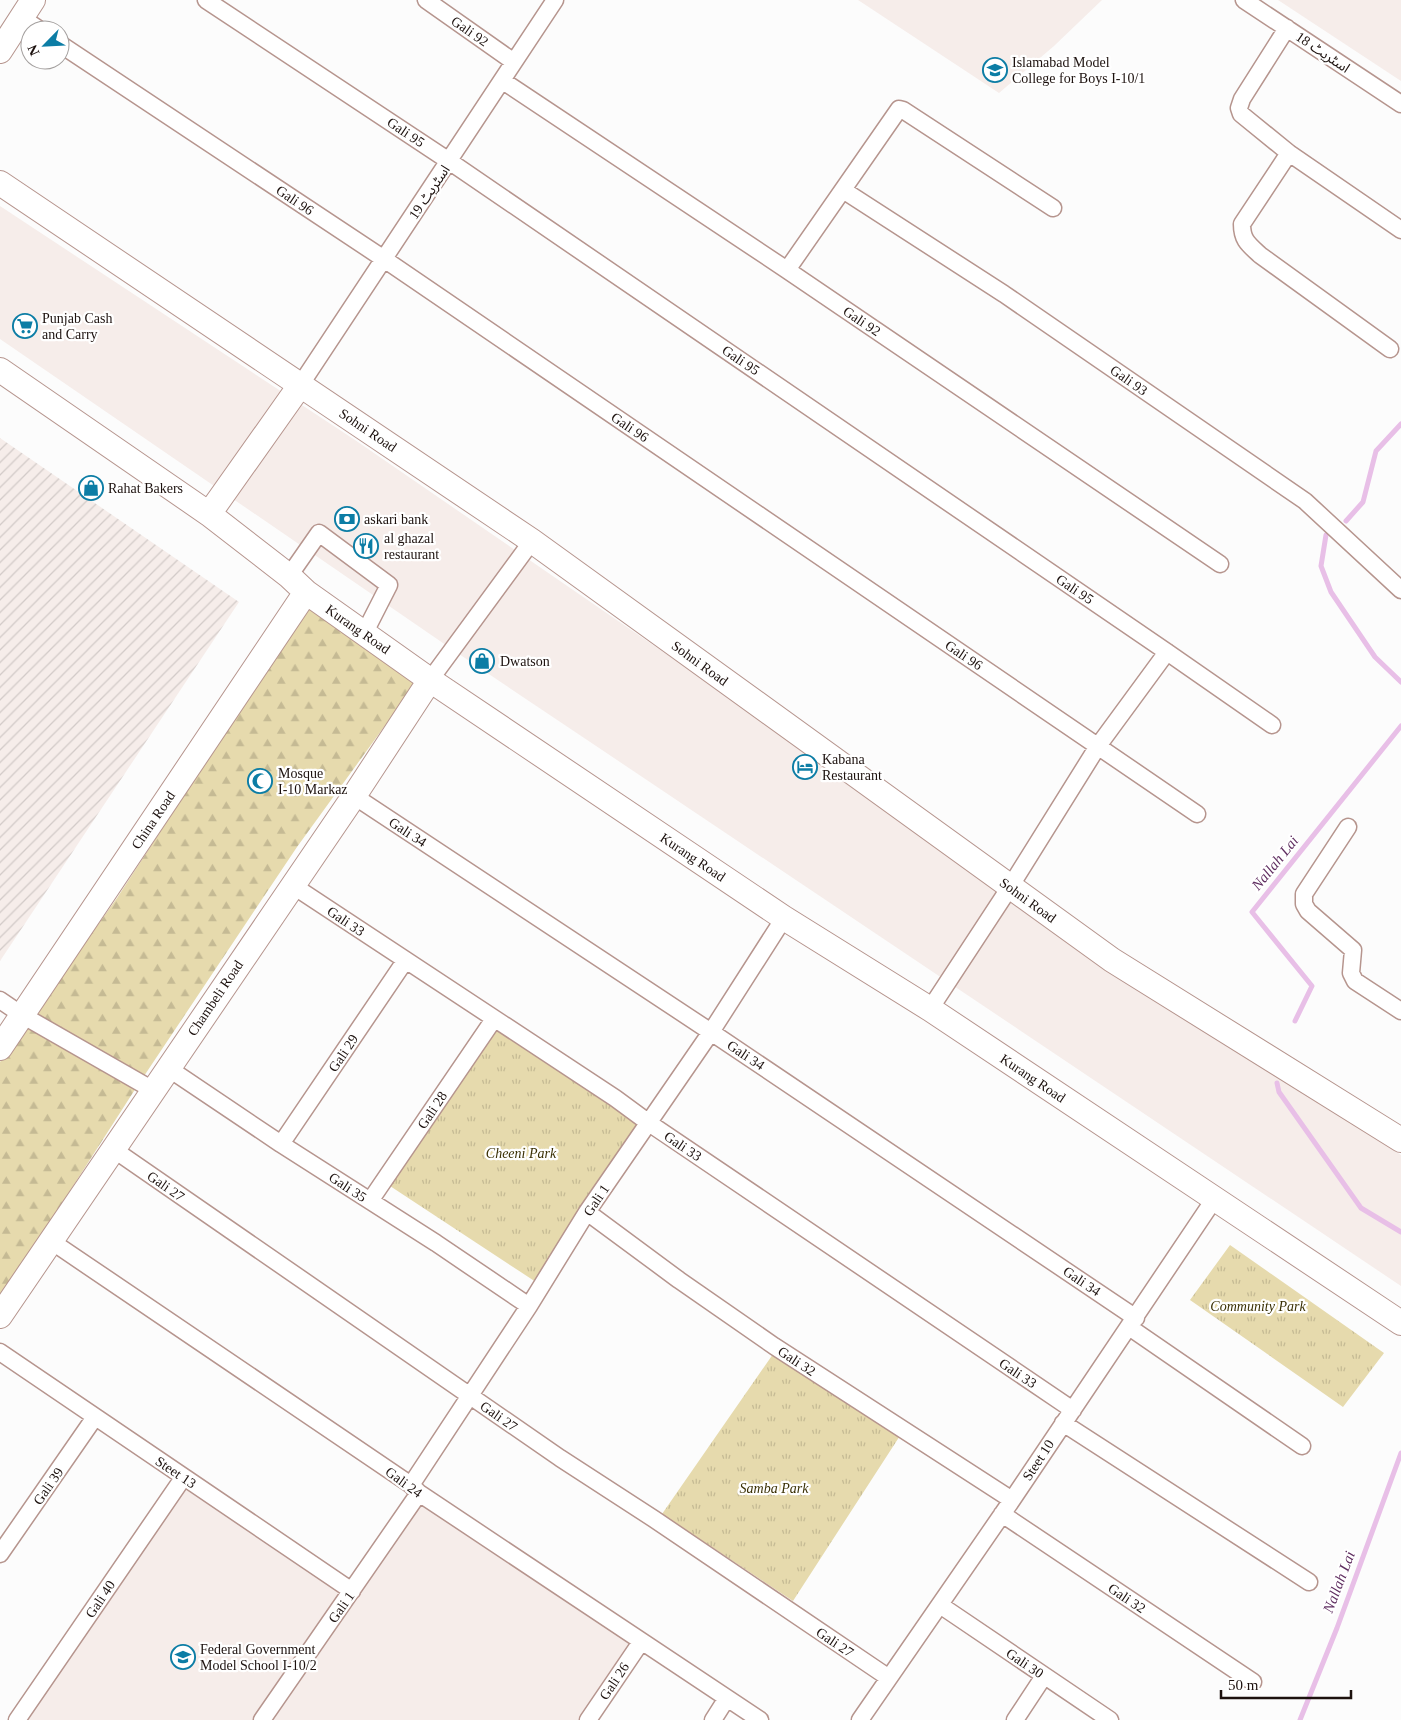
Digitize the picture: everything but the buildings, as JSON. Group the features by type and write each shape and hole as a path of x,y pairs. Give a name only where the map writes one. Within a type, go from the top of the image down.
{"street":[{"name":"Gali 95","path":"206,0 450,161 1272,725"},
{"name":"Gali 92","path":"426,0 514,62"},
{"name":"اسٹریٹ 19","path":"301,384 555,0"},
{"name":"اسٹریٹ 18","path":"1244,0 1401,104"},
{"path":"0,51 32,16"},
{"path":"1287,28 1242,99 1239,108 1242,114 1247,120 1290,152 1401,230"},
{"name":"Gali 96","path":"70,51 384,259 1197,814"},
{"name":"Gali 92","path":"503,81 787,270 1220,564"},
{"path":"787,270 899,109 912,115 1053,208"},
{"path":"1290,152 1242,224 1242,234 1247,244 1390,349"},
{"name":"Sohni Road","path":"0,183 532,541 1112,960 1401,1140"},
{"name":"Gali 93","path":"843,190 1004,294 1305,501 1401,590"},
{"name":"Kurang Road","path":"0,370 209,514 297,584 430,680 784,918 930,1009 1401,1323"},
{"path":"209,514 301,384"},
{"path":"297,584 319,533 390,586 364,634"},
{"path":"430,680 532,541"},
{"name":"China Road","path":"0,1048 297,584"},
{"path":"930,1009 1098,746 1168,652"},
{"name":"Chambeli Road","path":"0,1316 354,796 430,680"},
{"name":"Gali 34","path":"354,796 711,1032 1132,1322 1302,1446"},
{"path":"1348,827 1304,894 1304,904 1308,911 1353,950 1351,974 1355,981 1401,1011"},
{"name":"Gali 33","path":"292,885 615,1098 1068,1416 1309,1582"},
{"name":"Gali 1","path":"262,1720 352,1591 587,1212 711,1032 784,918"},
{"name":"Gali 29","path":"281,1144 405,961"},
{"path":"0,1000 22,1016 153,1090"},
{"name":"Gali 28","path":"370,1202 494,1019"},
{"name":"Gali 35","path":"168,1068 530,1306"},
{"name":"Gali 27","path":"113,1150 560,1458 654,1519 889,1678"},
{"name":"Steet 10","path":"860,1720 1012,1500 1215,1198"},
{"name":"Gali 32","path":"587,1212 679,1280 774,1346 1012,1500"},
{"name":"Gali 24","path":"50,1241 641,1642 760,1720"},
{"name":"Steet 13","path":"0,1352 352,1591"},
{"name":"Gali 39","path":"0,1554 95,1417"},
{"name":"Gali 40","path":"17,1720 183,1478"},
{"name":"Gali 32","path":"1002,1514 1253,1682"},
{"name":"Gali 30","path":"940,1605 1110,1720"},
{"name":"Gali 26","path":"588,1720 641,1642"},
{"path":"1015,1720 1044,1676"},
{"path":"712,1720 727,1698"}],"shaded area":[{"name":"Islamabad Model College for Boys I-10/1","path":"858,0 1102,0 1054,46 999,93"},
{"path":"1278,0 1401,0 1401,81"},
{"path":"0,206 355,440 1030,904 1401,1155 1401,1286 456,652 0,339"},
{"path":"0,438 239,602 0,961"},
{"name":"Federal Government Model School I-10/2","path":"185,1486 343,1594 255,1720 24,1720"},
{"path":"420,1504 632,1645 580,1720 270,1720"}],"green space":[{"path":"310,602 418,680 297,847 134,1091 0,1300 0,1062 117,898"},
{"name":"Cheeni Park","path":"497,1018 655,1123 542,1286 390,1186"},
{"name":"Community Park","path":"1230,1245 1384,1353 1343,1407 1190,1300"},
{"name":"Samba Park","path":"780,1344 905,1428 793,1601 662,1514"}],"waterway":[{"name":"Nallah Lai","path":"1346,521 1363,502 1376,451 1401,424"},
{"name":"Nallah Lai","path":"1326,535 1321,566 1331,592 1375,657 1401,682"},
{"name":"Nallah Lai","path":"1295,1021 1312,986 1252,912 1401,726"},
{"name":"Nallah Lai","path":"1277,1083 1279,1092 1361,1208 1401,1232"},
{"name":"Nallah Lai","path":"1300,1720 1337,1628 1401,1453"}],"place":[{"name":"Islamabad Model College for Boys I-10/1","path":"995,70"},
{"name":"Punjab Cash and Carry","path":"25,326"},
{"name":"Rahat Bakers","path":"91,488"},
{"name":"askari bank","path":"347,519"},
{"name":"al ghazal restaurant","path":"366,546"},
{"name":"Dwatson","path":"482,661"},
{"name":"Kabana Restaurant","path":"805,767"},
{"name":"Mosque I-10 Markaz","path":"260,781"},
{"name":"Federal Government Model School I-10/2","path":"183,1657"}]}
